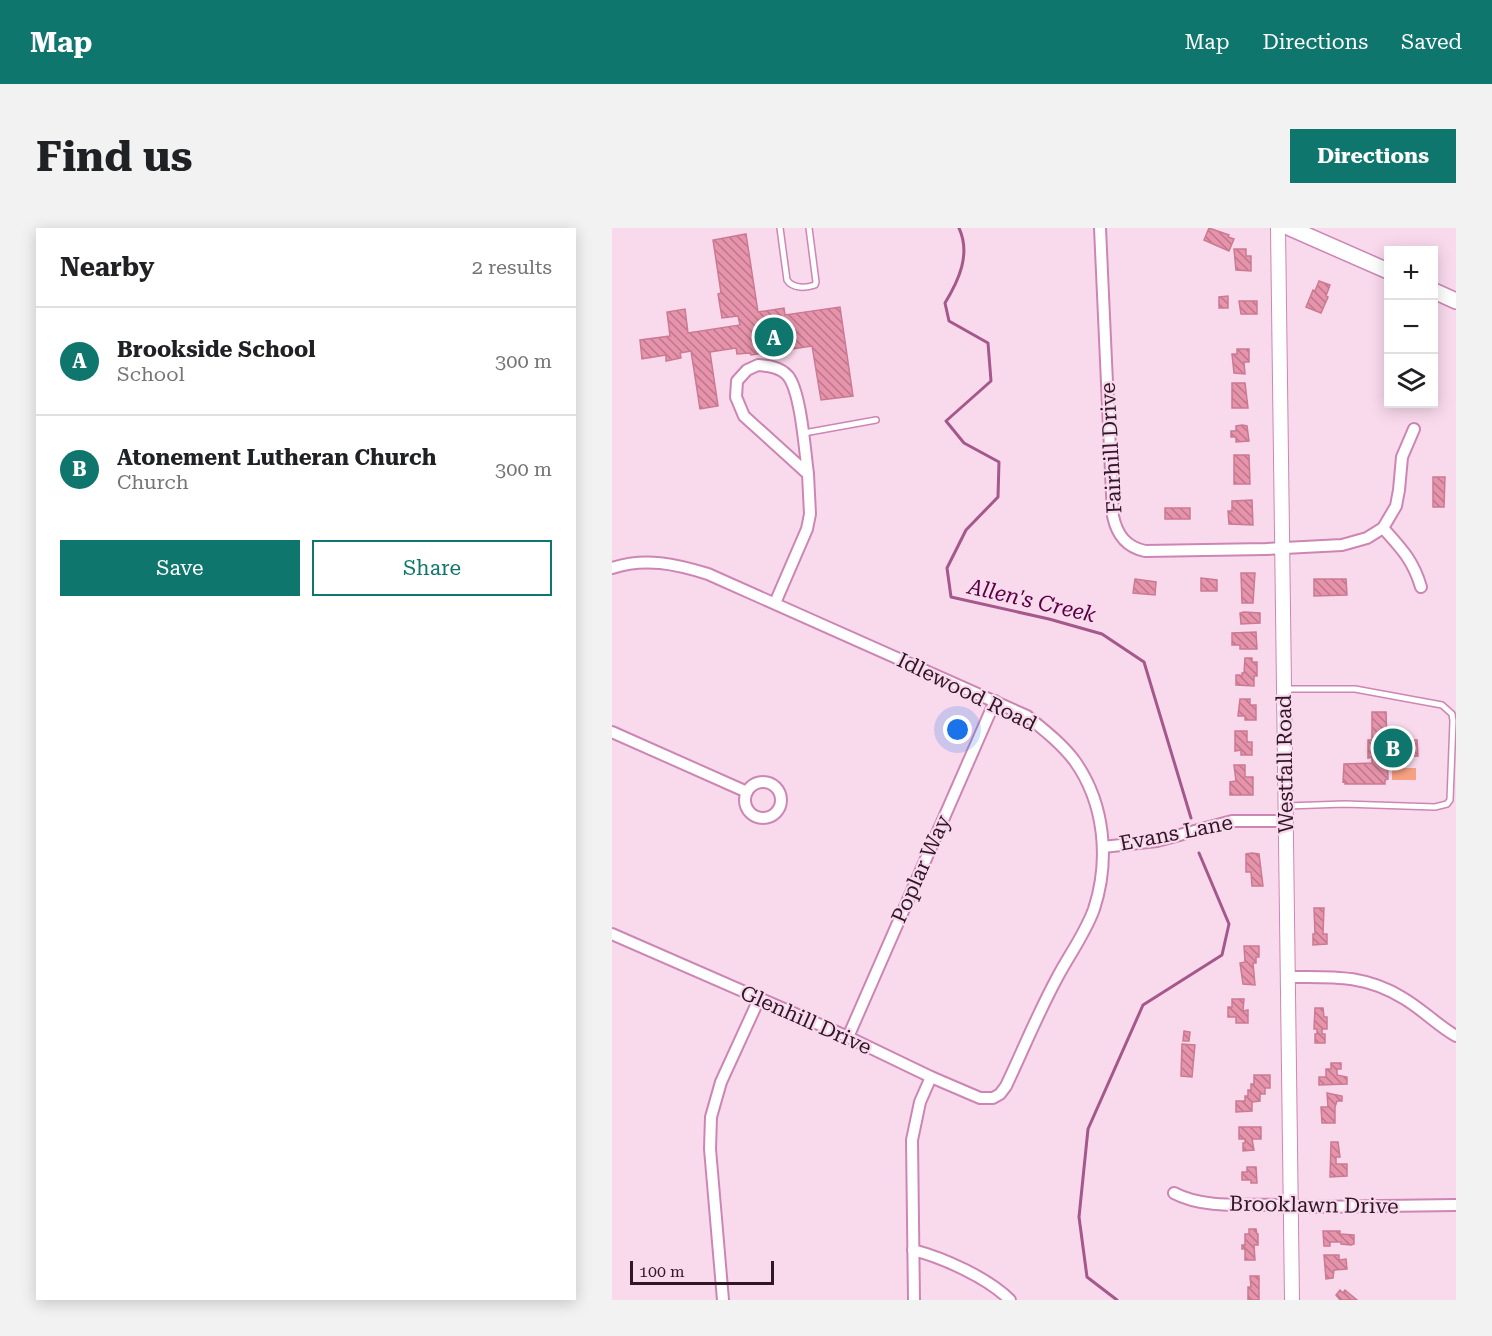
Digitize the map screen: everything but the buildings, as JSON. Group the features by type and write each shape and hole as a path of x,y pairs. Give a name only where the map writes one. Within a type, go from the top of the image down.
{"main road":[{"path":"1290,228 1384,269"},
{"path":"1438,293 1456,301"}],"street":[{"name":"Fairhill Drive","path":"1100,228 1113,516 1119,535 1129,546 1145,551 1349,544 1367,538 1383,528"},
{"name":"Westfall Road","path":"1278,228 1292,1300"},
{"path":"775,603 807,529 810,514 808,474 795,391 788,376 776,367 758,365 747,370 737,381 736,398 744,416 808,474"},
{"path":"1414,429 1402,457 1396,506 1383,528 1407,553 1421,587"},
{"name":"Idlewood Road","path":"612,568 628,563 652,561 681,565 708,574 1027,716 1050,735 1074,760 1098,811 1103,847 1101,879 1093,910 1078,942 1053,984 1006,1086 1000,1094"},
{"name":"Poplar Way","path":"848,1037 995,701"},
{"path":"612,732 747,792"},
{"name":"Evans Lane","path":"1103,847 1157,841 1232,821 1286,821"},
{"name":"Glenhill Drive","path":"612,934 848,1037 980,1098 990,1099 1000,1094"},
{"path":"1288,977 1361,979 1405,999 1456,1035"},
{"path":"723,1300 710,1149 711,1117 721,1082 759,999"},
{"path":"914,1300 912,1140 917,1111 931,1077"},
{"name":"Brooklawn Drive","path":"1174,1192 1186,1199 1203,1203 1290,1204 1309,1207 1456,1205"},
{"path":"914,1250 930,1254 974,1275 998,1289 1011,1300"}],"lane":[{"path":"780,228 787,280 795,286 803,287 815,285 816,282 809,228"},
{"path":"802,433 876,420"},
{"path":"1284,689 1355,689 1442,705 1452,714 1453,721 1450,800 1447,804 1435,807 1344,804 1286,806"}],"shaded area":[{"path":"1392,768 1416,768 1416,780 1392,780"}],"waterway":[{"name":"Allen's Creek","path":"959,228 964,257 959,276 945,303 949,321 988,343 991,381 946,421 964,443 999,462 998,497 966,530 947,568 951,597 1049,619 1102,634 1144,662 1191,818"},
{"name":"Allen's Creek","path":"1117,1300 1087,1277 1079,1217 1088,1129 1143,1005 1222,955 1229,924 1199,853"}],"place":[{"name":"Brookside School","path":"774,337"},
{"name":"Atonement Lutheran Church","path":"1393,748"}]}
